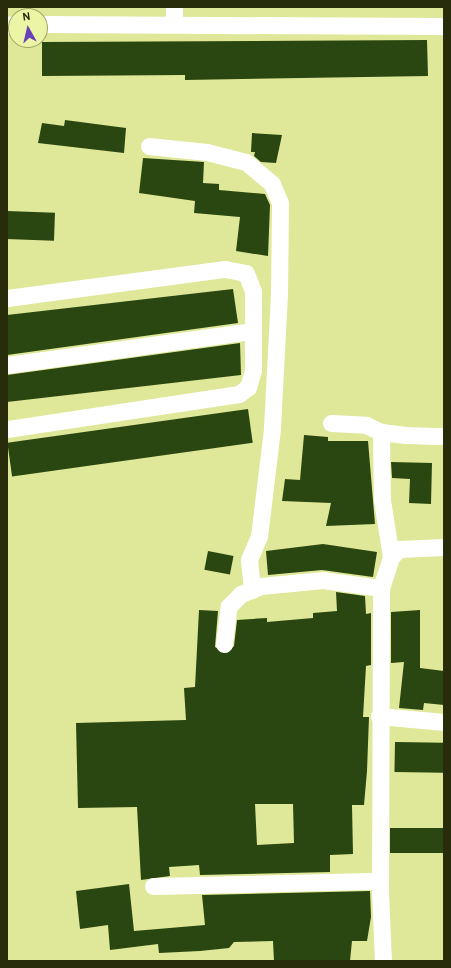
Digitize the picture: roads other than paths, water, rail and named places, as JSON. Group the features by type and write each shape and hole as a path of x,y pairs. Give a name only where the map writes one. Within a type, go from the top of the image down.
{"street":[{"path":"174,7 174,24"},
{"path":"48,24 444,26"},
{"path":"149,146 207,152 246,162 272,184 280,203 280,294 272,429 259,536 249,560 252,590"},
{"path":"7,298 225,269 246,273 253,291 253,370 248,387 239,394 7,429"},
{"path":"7,365 253,331"},
{"path":"331,423 366,425 381,432 444,436"},
{"path":"381,432 382,500 392,557 381,588 379,716 380,881 383,961"},
{"path":"392,557 404,548 444,547"},
{"path":"224,644 229,606 252,590 323,580 381,588"},
{"path":"379,716 444,722"},
{"path":"154,886 380,881"}]}
